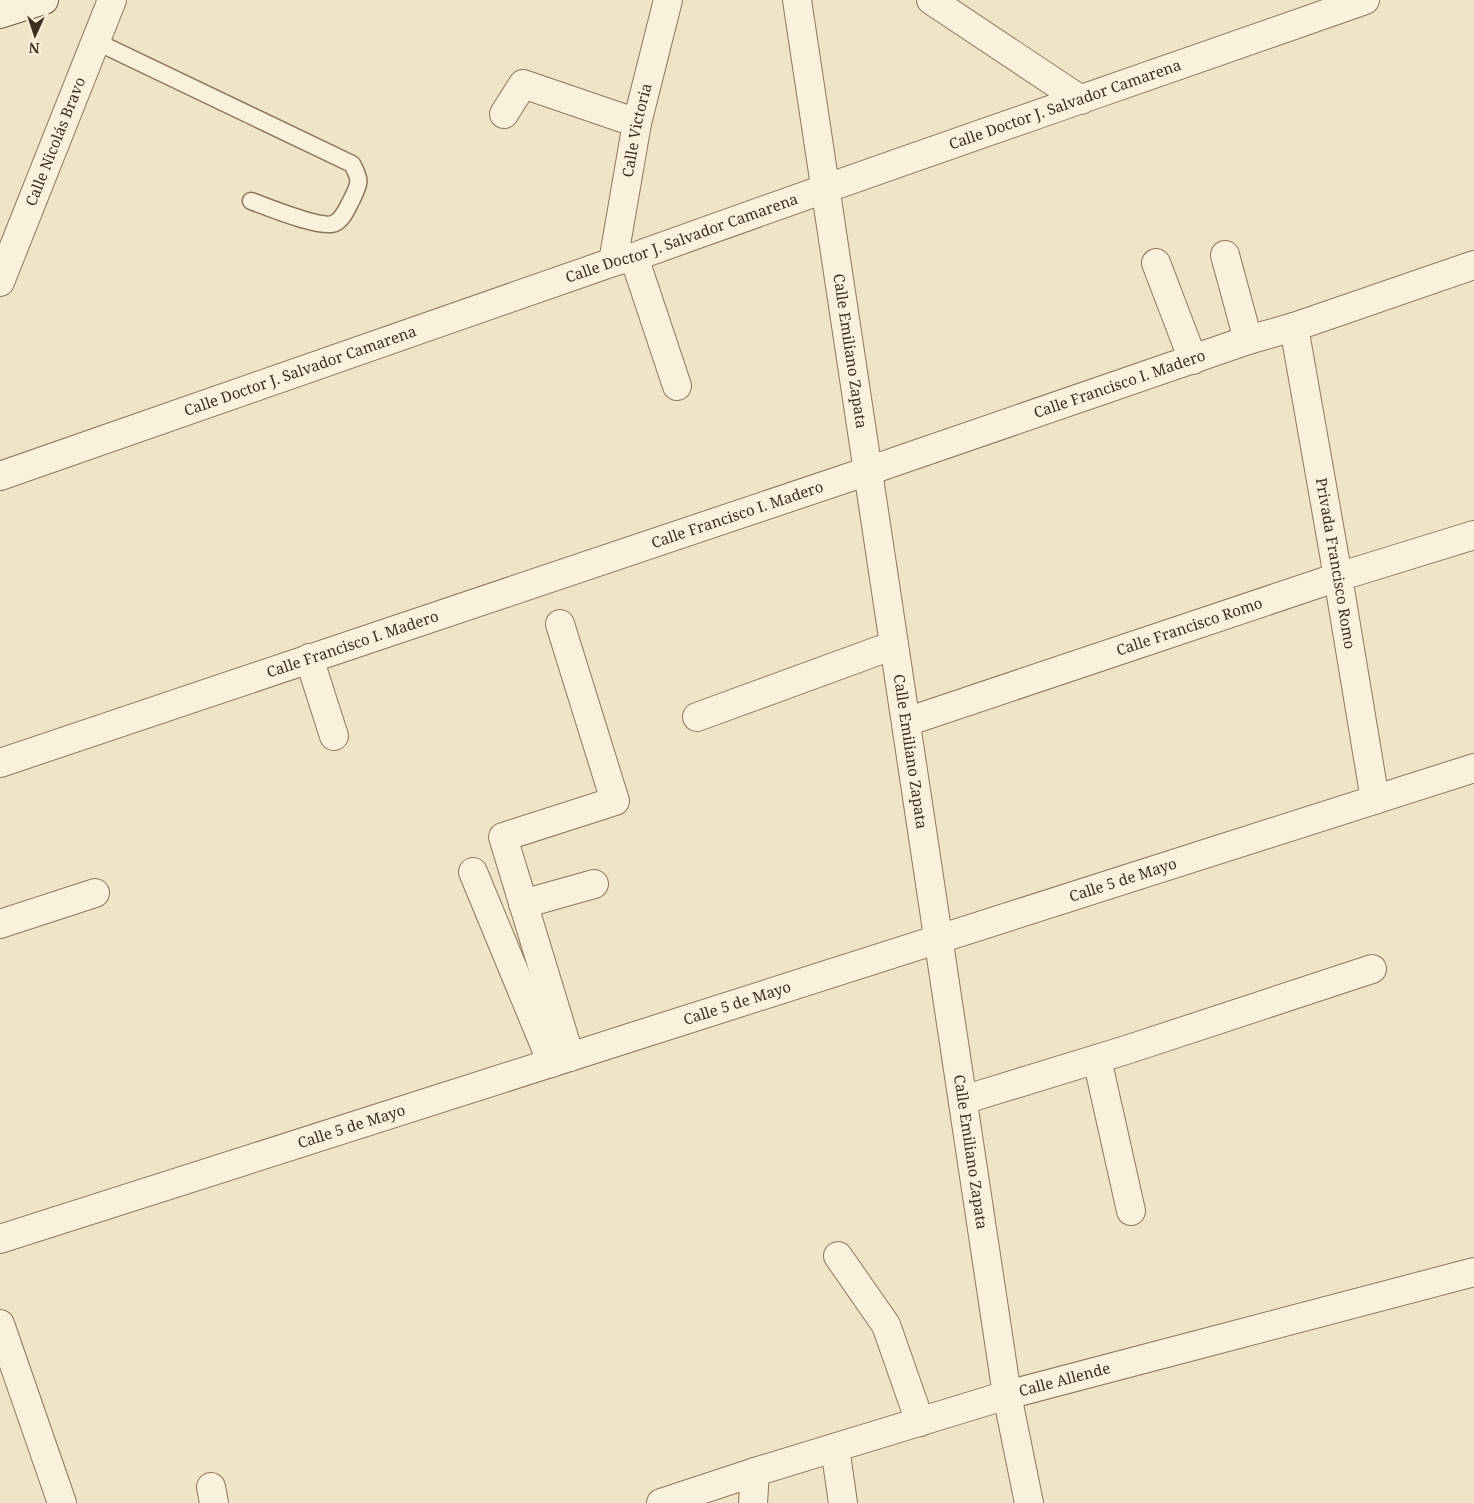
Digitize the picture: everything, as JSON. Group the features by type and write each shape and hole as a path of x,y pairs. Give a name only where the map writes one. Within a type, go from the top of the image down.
{"street":[{"path":"0,14 44,0"},
{"name":"Calle Nicolás Bravo","path":"0,282 112,0"},
{"name":"Calle Victoria","path":"623,260 637,124 668,0"},
{"name":"Calle Emiliano Zapata","path":"797,0 1007,1395 1029,1503"},
{"path":"931,0 1081,100"},
{"name":"Calle Doctor J. Salvador Camarena","path":"0,476 1365,0"},
{"path":"504,114 523,84 637,124"},
{"path":"1225,255 1248,340"},
{"path":"623,260 677,386"},
{"path":"1156,263 1194,360"},
{"name":"Calle Francisco I. Madero","path":"0,763 1474,265"},
{"name":"Privada Francisco Romo","path":"1294,327 1375,800"},
{"name":"Calle Francisco Romo","path":"906,722 1338,577 1474,535"},
{"path":"560,624 615,801 503,837 523,904 561,1060"},
{"path":"697,717 894,645"},
{"path":"309,658 334,736"},
{"name":"Calle 5 de Mayo","path":"0,1239 1474,768"},
{"path":"473,872 561,1060"},
{"path":"523,904 594,884"},
{"path":"0,924 95,893"},
{"path":"963,1100 1097,1059 1372,969"},
{"path":"1097,1059 1131,1211"},
{"path":"838,1256 886,1325 920,1422"},
{"name":"Calle Allende","path":"661,1503 755,1472 1007,1395 1474,1272"},
{"path":"0,1324 62,1503"},
{"path":"835,1448 843,1503"},
{"path":"753,1503 755,1472"}],"lane":[{"path":"95,41 352,164 357,172 359,185 343,218 332,225 317,224 251,200"}]}
